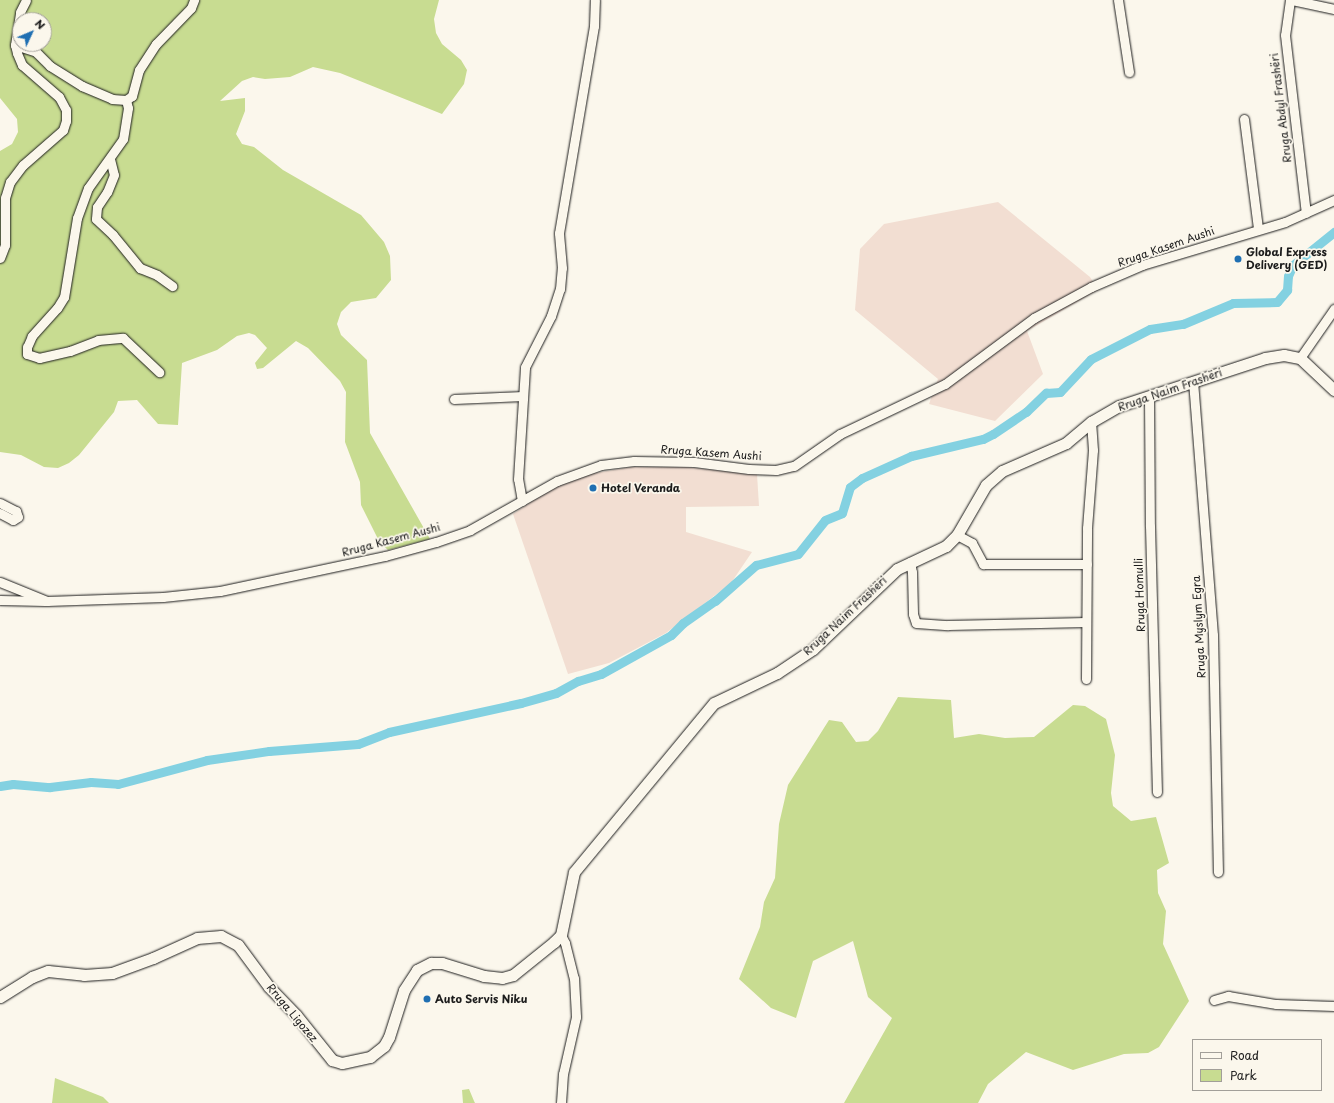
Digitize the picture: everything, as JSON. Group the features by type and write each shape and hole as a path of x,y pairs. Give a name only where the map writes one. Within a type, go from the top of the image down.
{"street":[{"path":"20,12 26,0"},
{"path":"36,52 50,66 82,86 112,99 126,100 132,96 139,70 156,44 191,8 194,0"},
{"path":"522,501 518,479 525,367 551,316 560,289 562,268 559,233 594,26 595,0"},
{"path":"1118,0 1129,72"},
{"path":"1291,0 1334,9"},
{"name":"Rruga Abdyl Frashëri","path":"1291,0 1285,35 1306,213"},
{"path":"0,258 5,244 5,198 10,182 23,165 62,130 66,121 66,110 59,97 22,65 18,52"},
{"path":"126,100 128,114 123,139 88,188 78,218 64,297 57,308 32,336 27,347 27,354 39,358 70,351 98,340 123,338 159,372"},
{"path":"1244,119 1258,229"},
{"path":"110,159 114,175 107,192 97,207 96,219 113,235 140,268 157,274 172,286"},
{"name":"Rruga Kasem Aushi","path":"0,582 47,601 177,595 220,591 385,556 436,542 470,530 557,480 582,470 634,461 694,462 776,470 794,466 840,434 945,384 1034,318 1091,287 1158,259 1306,213 1334,200"},
{"path":"1334,309 1300,358 1334,390"},
{"name":"Rruga Naim Frashëri","path":"560,935 574,872 714,703 777,674 813,649 881,583 910,562 939,551 957,535 986,485 994,476 1066,443 1091,422 1119,406 1276,355 1300,358"},
{"name":"Rruga Myslym Egra","path":"1193,381 1213,635 1218,872"},
{"path":"454,399 523,396"},
{"name":"Rruga Homulli","path":"1149,396 1150,526 1157,792"},
{"path":"1086,679 1087,564 1094,450 1091,422"},
{"path":"0,503 16,511 18,517 13,520 0,513"},
{"path":"957,535 972,543 983,564 1087,564"},
{"path":"910,562 912,572 912,614 916,623 948,625 1086,622"},
{"path":"0,600 47,601"},
{"path":"560,935 565,943 574,978 576,1017 563,1074 561,1103"},
{"name":"Rruga Ligozez","path":"0,997 32,977 48,971 84,975 112,973 153,958 197,938 221,936 238,945 269,987 312,1035 326,1055 342,1064 370,1057 384,1046 394,1023 404,990 417,970 431,963 442,963 484,976 502,978 513,975 560,935"},
{"path":"1214,1000 1228,996 1276,1004 1334,1006"}],"shaded area":[{"path":"998,202 1090,277 1098,290 1027,331 1043,374 995,421 929,404 938,379 855,310 860,249 884,224"},
{"path":"631,467 685,467 757,474 759,506 686,507 686,532 752,552 731,583 666,633 609,663 568,674 513,514 547,491 583,475"}],"green space":[{"path":"0,0 439,0 434,19 436,33 442,44 461,60 467,70 464,84 442,114 340,73 313,67 290,77 265,79 253,77 242,81 220,101 245,98 245,111 236,134 242,144 254,147 283,170 361,215 384,242 390,256 391,280 376,298 351,302 341,312 337,324 341,335 367,360 370,433 430,539 388,550 380,543 361,505 360,482 345,442 346,392 340,381 308,348 296,341 263,368 257,369 255,363 267,348 255,335 249,333 237,336 217,350 182,363 178,425 158,424 137,400 118,401 114,412 79,455 69,463 58,468 44,467 21,455 0,452 0,151 12,144 18,132 17,119 0,98"},
{"path":"898,697 951,700 954,738 979,734 1005,738 1034,737 1073,705 1085,706 1106,719 1115,755 1111,793 1113,806 1131,821 1156,817 1169,863 1157,870 1158,893 1166,911 1163,944 1189,1001 1159,1047 1148,1053 1124,1054 1073,1070 1026,1052 988,1084 978,1103 844,1103 892,1018 868,997 853,941 813,961 796,1018 771,1008 739,979 760,927 764,902 775,878 779,824 788,785 829,720 842,722 856,742 868,741 878,731"},
{"path":"55,1078 103,1097 109,1103 52,1103"},
{"path":"469,1089 475,1103 463,1103 462,1090"}],"waterway":[{"path":"0,786 13,784 50,787 91,782 118,784 207,760 269,751 358,744 389,732 521,703 556,693 578,681 601,674 671,635 683,623 715,601 756,565 798,554 825,520 842,513 850,487 862,478 911,456 983,439 993,434 1026,412 1046,393 1060,392 1091,359 1150,329 1183,324 1233,303 1277,302 1287,290 1288,276 1293,265 1334,232"}],"place":[{"name":"Global Express Delivery (GED)","path":"1238,259"},
{"name":"Hotel Veranda","path":"593,488"},
{"name":"Auto Servis Niku","path":"427,999"}]}
